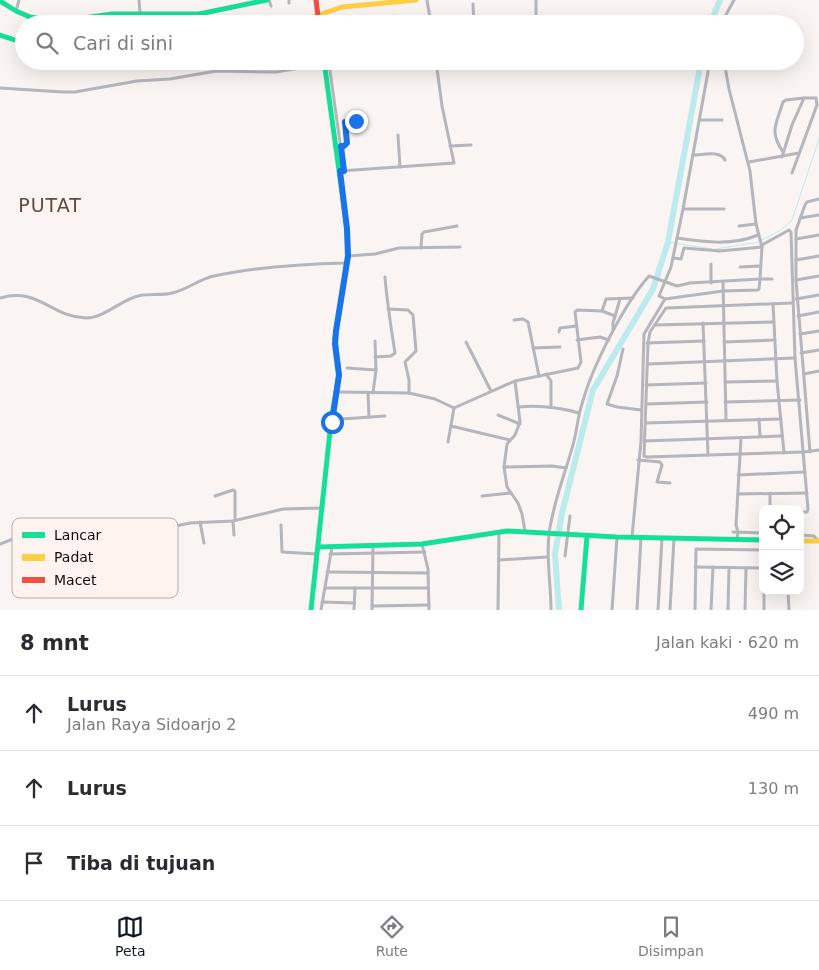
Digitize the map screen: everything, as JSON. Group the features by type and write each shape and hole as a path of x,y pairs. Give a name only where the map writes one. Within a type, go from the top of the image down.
{"street":[{"path":"16,11 19,0"},
{"path":"139,0 140,14"},
{"path":"316,0 318,15"},
{"path":"310,15 318,11 349,6 401,3 416,0"},
{"path":"427,0 430,15"},
{"path":"536,0 536,15"},
{"path":"726,15 734,0"},
{"path":"2,1 16,11 27,15"},
{"path":"105,15 199,14 270,2"},
{"path":"473,4 474,15"},
{"path":"0,35 15,40"},
{"path":"0,88 75,92 137,81 170,79 216,71 276,72 287,70"},
{"path":"311,610 318,554 321,547 332,422 339,392 335,338 347,263 350,255 341,146 327,70"},
{"path":"327,70 342,171"},
{"path":"342,171 453,164 437,70"},
{"path":"709,70 701,120 673,258 659,295 665,299 723,291 758,290 762,245 758,236 748,162 739,135 726,70"},
{"path":"782,158 792,125 804,98"},
{"path":"783,153 774,133 783,104 786,100 816,98 818,102 792,173"},
{"path":"702,113 708,119"},
{"path":"701,120 722,120"},
{"path":"341,146 347,143 345,122 356,121"},
{"path":"398,135 400,167"},
{"path":"450,146 471,145"},
{"path":"748,162 782,158 800,153"},
{"path":"693,156 719,154 725,160"},
{"path":"810,452 796,299 796,230 807,202 819,198"},
{"path":"683,209 724,209"},
{"path":"800,218 819,215"},
{"path":"739,226 756,224"},
{"path":"420,248 424,232 457,226"},
{"path":"673,258 681,259 684,248 720,251 762,245 789,230 791,232 795,358 808,510 804,512"},
{"path":"796,239 819,235"},
{"path":"676,239 720,242 744,240 758,236"},
{"path":"350,255 370,254 399,248 460,247"},
{"path":"796,260 819,256"},
{"path":"0,298 10,295 27,296 64,314 86,318 94,317 132,298 142,295 170,294 213,276 297,265 347,263"},
{"path":"711,264 711,283"},
{"path":"740,267 760,266"},
{"path":"551,610 547,556 555,504 594,370 613,331 634,298 650,276 679,286 772,279"},
{"path":"796,280 819,276"},
{"path":"375,357 391,356 395,353 385,277"},
{"path":"723,282 726,420"},
{"path":"796,299 819,295"},
{"path":"602,311 605,300 634,298"},
{"path":"613,331 612,325 620,299"},
{"path":"632,537 638,460 646,423 648,364 645,332 665,299"},
{"path":"772,304 784,453"},
{"path":"661,306 666,308 792,304"},
{"path":"666,308 655,324 646,343 642,386 644,456 784,453 819,450"},
{"path":"388,309 408,310 413,315 416,351 405,362 409,380 409,393"},
{"path":"454,408 515,381 578,368 581,362 574,314 576,310 602,311 615,316"},
{"path":"798,316 819,312"},
{"path":"514,320 522,319 528,322 539,376"},
{"path":"655,324 773,322"},
{"path":"703,324 708,455"},
{"path":"559,332 560,328 576,326"},
{"path":"800,334 819,331"},
{"path":"577,340 600,337 609,340"},
{"path":"724,342 775,340"},
{"path":"373,393 376,370 375,341"},
{"path":"646,343 704,341"},
{"path":"466,342 491,391"},
{"path":"533,348 560,347"},
{"path":"623,349 617,376 607,404 642,410"},
{"path":"801,353 819,350"},
{"path":"648,364 795,358"},
{"path":"347,368 376,370"},
{"path":"804,374 819,371"},
{"path":"546,374 551,380 551,406"},
{"path":"515,381 520,423 505,452 504,467 507,487 518,503 525,531"},
{"path":"724,382 777,381"},
{"path":"642,386 706,383"},
{"path":"339,392 373,393 390,391 409,393 436,399 454,408"},
{"path":"368,393 369,417"},
{"path":"725,402 800,400"},
{"path":"647,404 707,402"},
{"path":"518,407 551,406 580,413"},
{"path":"448,442 454,408"},
{"path":"498,415 520,423"},
{"path":"342,419 385,416"},
{"path":"759,419 760,436"},
{"path":"646,423 781,419"},
{"path":"451,426 510,440"},
{"path":"643,441 782,436"},
{"path":"735,540 733,532 736,525 741,438"},
{"path":"638,460 660,462 662,465 657,482 670,483"},
{"path":"504,467 552,466 566,468"},
{"path":"738,475 806,472"},
{"path":"215,496 234,490 234,535"},
{"path":"482,496 511,493"},
{"path":"770,493 770,505"},
{"path":"738,494 807,493"},
{"path":"178,527 200,522 234,521 283,509 323,508"},
{"path":"565,556 570,516"},
{"path":"200,522 204,543"},
{"path":"281,525 282,552 318,554"},
{"path":"735,540 738,532 736,525"},
{"path":"321,547 422,544 499,532 525,531 587,536 759,540"},
{"path":"498,610 499,532"},
{"path":"733,532 759,533"},
{"path":"804,535 814,536 818,541"},
{"path":"581,610 587,536"},
{"path":"612,610 616,537"},
{"path":"637,610 641,537"},
{"path":"658,610 662,538"},
{"path":"670,610 674,538"},
{"path":"0,544 12,539"},
{"path":"804,541 818,541"},
{"path":"422,544 428,573 429,610"},
{"path":"373,546 372,608 429,605"},
{"path":"321,610 332,547"},
{"path":"695,610 697,548 759,550"},
{"path":"330,554 425,552"},
{"path":"498,560 547,556"},
{"path":"695,567 759,568"},
{"path":"711,610 713,568"},
{"path":"728,610 729,568"},
{"path":"745,610 746,568"},
{"path":"327,572 428,573"},
{"path":"325,588 428,588"},
{"path":"354,610 355,588"},
{"path":"764,595 764,610"},
{"path":"788,595 789,610"},
{"path":"322,602 354,603"}],"waterway":[{"path":"714,15 720,0"},
{"path":"559,610 555,554 562,513 593,390 653,289 668,242 699,70"},
{"path":"762,240 781,230 792,220 819,139"},
{"path":"668,242 712,249"},
{"path":"716,249 759,242"}],"traffic: fast":[{"path":"105,15 199,14 267,0"},
{"path":"0,1 25,15"},
{"path":"0,35 15,40"},
{"path":"311,610 331,422 339,375 335,338 348,256 347,229 325,70"},
{"path":"319,547 422,544 507,531 617,537 759,540"},
{"path":"581,610 587,536"}],"traffic: slow":[{"path":"318,15 342,7 416,0"},
{"path":"804,541 819,541"}],"traffic: jam":[{"path":"316,0 318,15"}],"district":[{"name":"PUTAT","path":"50,205"}],"route":[{"path":"332,422 339,375 335,338 348,256 347,229 340,171 344,171 341,146 347,143 344,123 356,121"}]}
